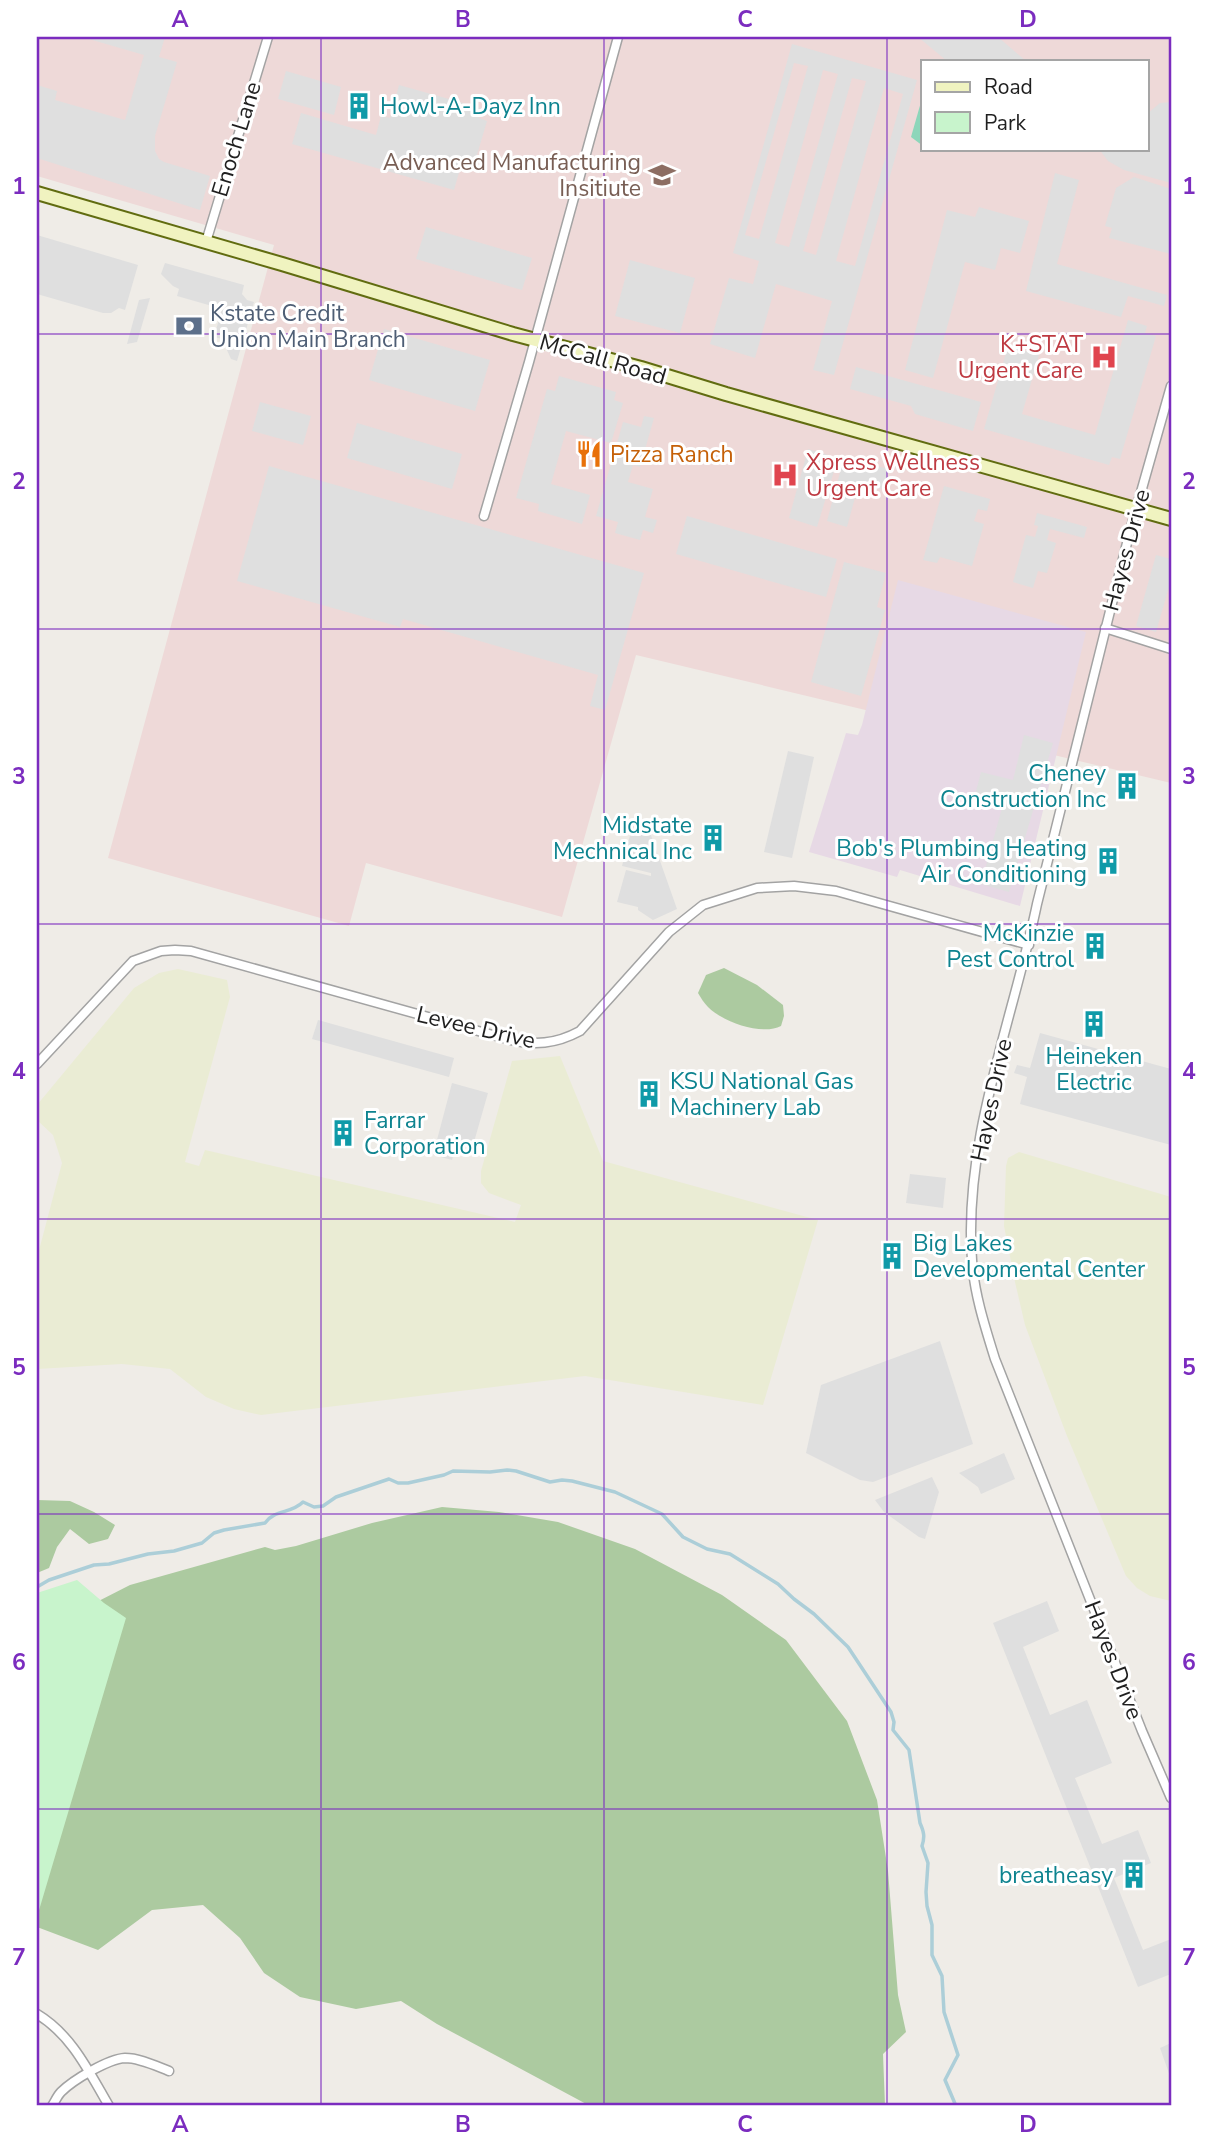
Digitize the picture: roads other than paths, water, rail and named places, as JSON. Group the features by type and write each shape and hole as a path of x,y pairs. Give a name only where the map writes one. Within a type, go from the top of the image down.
{"main road":[{"name":"McCall Road","path":"37,193 535,340 1171,519"}],"street":[{"name":"Enoch Lane","path":"205,242 268,37"},
{"path":"484,516 618,37"},
{"name":"Hayes Drive","path":"1171,386 1105,628 981,1137 972,1197 972,1262 984,1325 995,1359 1171,1798"},
{"path":"1105,628 1171,649"},
{"name":"Levee Drive","path":"37,1064 133,961 161,951 191,951 525,1044 547,1044 580,1031 669,932 703,905 757,888 794,886 836,891 1028,945"},
{"path":"37,2014 74,2047 109,2106"},
{"path":"52,2106 59,2094 90,2073 125,2058 169,2071"}],"waterway":[{"path":"37,1587 49,1580 94,1565 174,1551 202,1543 214,1533 265,1523 273,1516 303,1502 314,1507 323,1506 336,1497 389,1479 408,1483 453,1471 507,1470 550,1482 572,1481 615,1492 662,1514 683,1537 707,1549 730,1554 778,1584 814,1614 848,1647 891,1712 893,1730 909,1750 924,1834 922,1846 928,1863 926,1892 932,1925 932,1955 942,1976 944,2012 958,2055 945,2080 956,2106"}],"place":[{"name":"Howl-A-Dayz Inn","path":"359,106"},
{"name":"Advanced Manufacturing Insitiute","path":"662,175"},
{"name":"Kstate Credit Union Main Branch","path":"189,326"},
{"name":"K+STAT Urgent Care","path":"1104,357"},
{"name":"Pizza Ranch","path":"589,454"},
{"name":"Xpress Wellness Urgent Care","path":"785,475"},
{"name":"Cheney Construction Inc","path":"1127,786"},
{"name":"Midstate Mechnical Inc","path":"713,838"},
{"name":"Bob's Plumbing Heating Air Conditioning","path":"1108,861"},
{"name":"McKinzie Pest Control","path":"1095,946"},
{"name":"Heineken Electric","path":"1094,1024"},
{"name":"KSU National Gas Machinery Lab","path":"649,1094"},
{"name":"Farrar Corporation","path":"343,1133"},
{"name":"Big Lakes Developmental Center","path":"892,1256"},
{"name":"breatheasy","path":"1134,1875"}]}
